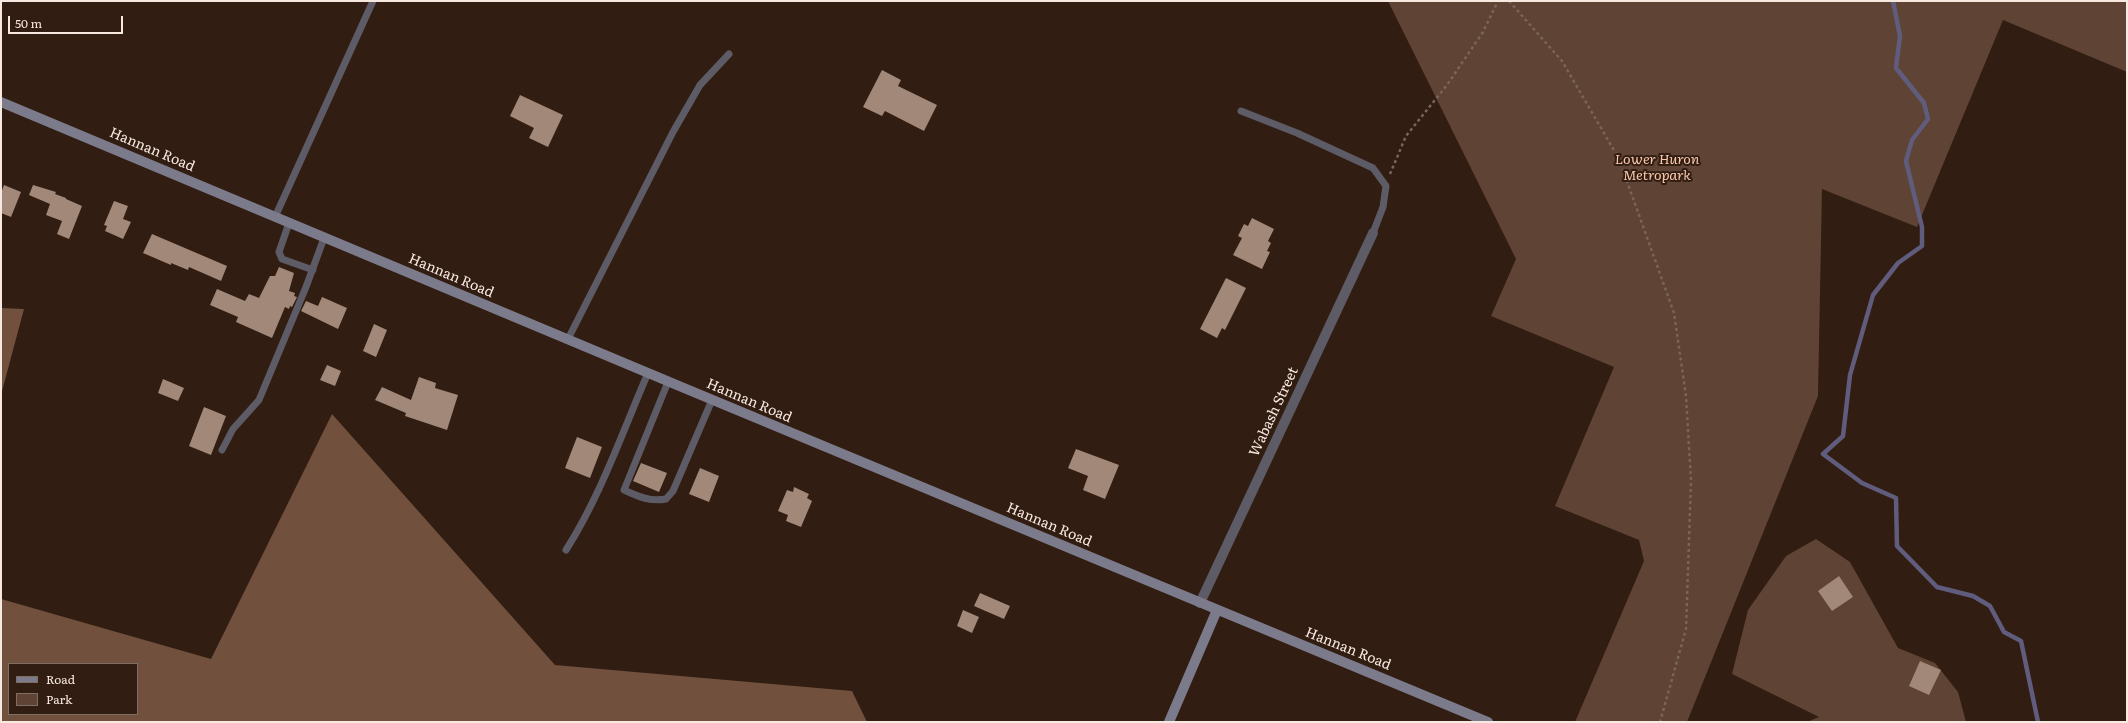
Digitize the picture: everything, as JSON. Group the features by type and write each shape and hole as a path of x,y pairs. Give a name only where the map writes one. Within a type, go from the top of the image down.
{"street":[{"name":"Hannan Road","path":"1,102 668,382 1488,722"},
{"name":"Wabash Street","path":"1200,603 1373,233"},
{"path":"1169,722 1217,610"}],"lane":[{"path":"274,217 373,1"},
{"path":"568,339 673,132 700,86 729,54"},
{"path":"1241,111 1297,133 1373,168 1386,186 1383,207 1373,233"},
{"path":"289,223 279,252 282,259 313,270"},
{"path":"222,450 233,429 259,400 313,270 324,238"},
{"path":"566,550 586,518 648,373"},
{"path":"668,382 624,490 638,496 655,501 666,499 673,491 712,400"}],"path":[{"path":"1386,186 1406,136 1447,85 1482,32 1498,1"},
{"path":"1509,1 1562,60 1619,159 1674,313 1686,396 1691,481 1686,629 1660,722"}],"green space":[{"name":"Lower Huron Metropark","path":"1388,1 2127,1 2127,72 2003,20 1917,227 1822,189 1818,396 1687,722 1575,722 1644,561 1639,540 1555,506 1614,367 1491,316 1516,259"},
{"path":"1816,539 1850,562 1898,648 1935,663 1958,692 1966,722 1807,722 1819,717 1732,674 1748,610 1786,556"}],"shaded area":[{"path":"1,308 24,309 1,395"},
{"path":"332,414 555,665 852,691 867,722 1,722 1,599 211,659"}],"building":[{"path":"882,70 901,80 898,86 937,105 924,131 885,111 882,116 863,107"},
{"path":"520,95 563,115 548,147 529,138 534,128 510,116"},
{"path":"4,185 21,192 11,217 1,213 1,193"},
{"path":"33,185 56,192 55,194 82,206 69,239 57,234 62,221 46,215 50,204 29,195"},
{"path":"114,201 128,206 123,219 131,222 123,239 105,231 107,226 104,225"},
{"path":"1252,218 1274,229 1268,241 1271,243 1267,251 1270,252 1262,269 1233,255 1242,238 1238,236 1244,224 1248,226"},
{"path":"152,234 227,266 221,281 189,267 188,270 171,263 171,265 143,253"},
{"path":"279,267 294,273 289,291 295,293 294,296 297,297 292,307 290,306 289,309 285,307 272,338 236,322 238,317 210,305 217,289 245,301 249,294 259,298 270,276 275,276"},
{"path":"1226,278 1246,288 1225,330 1222,328 1217,338 1200,329"},
{"path":"322,297 347,308 338,329 301,311 306,301 318,306"},
{"path":"374,324 387,330 376,357 363,351"},
{"path":"327,365 341,371 335,386 320,380"},
{"path":"419,377 436,383 435,388 458,395 447,430 405,416 406,413 375,400 382,387 411,400"},
{"path":"163,379 184,388 178,401 158,393"},
{"path":"204,407 226,416 211,455 189,446"},
{"path":"577,437 602,447 590,478 565,468"},
{"path":"1076,449 1119,465 1105,499 1083,490 1088,476 1068,468"},
{"path":"641,463 667,473 659,492 633,481"},
{"path":"700,468 719,476 709,502 689,494"},
{"path":"794,487 809,494 807,498 812,501 801,527 786,521 788,515 778,511 787,490 793,492"},
{"path":"1839,576 1853,597 1832,611 1818,591"},
{"path":"980,593 1010,606 1004,619 974,606"},
{"path":"963,610 979,617 972,633 957,626"},
{"path":"1920,661 1941,670 1929,695 1909,686"}],"waterway":[{"path":"1893,1 1900,36 1896,68 1924,103 1928,119 1912,140 1906,161 1922,227 1922,246 1898,263 1873,295 1850,375 1843,436 1823,454 1862,483 1896,498 1897,546 1937,587 1973,596 1990,606 2004,632 2021,641 2038,722"}]}
